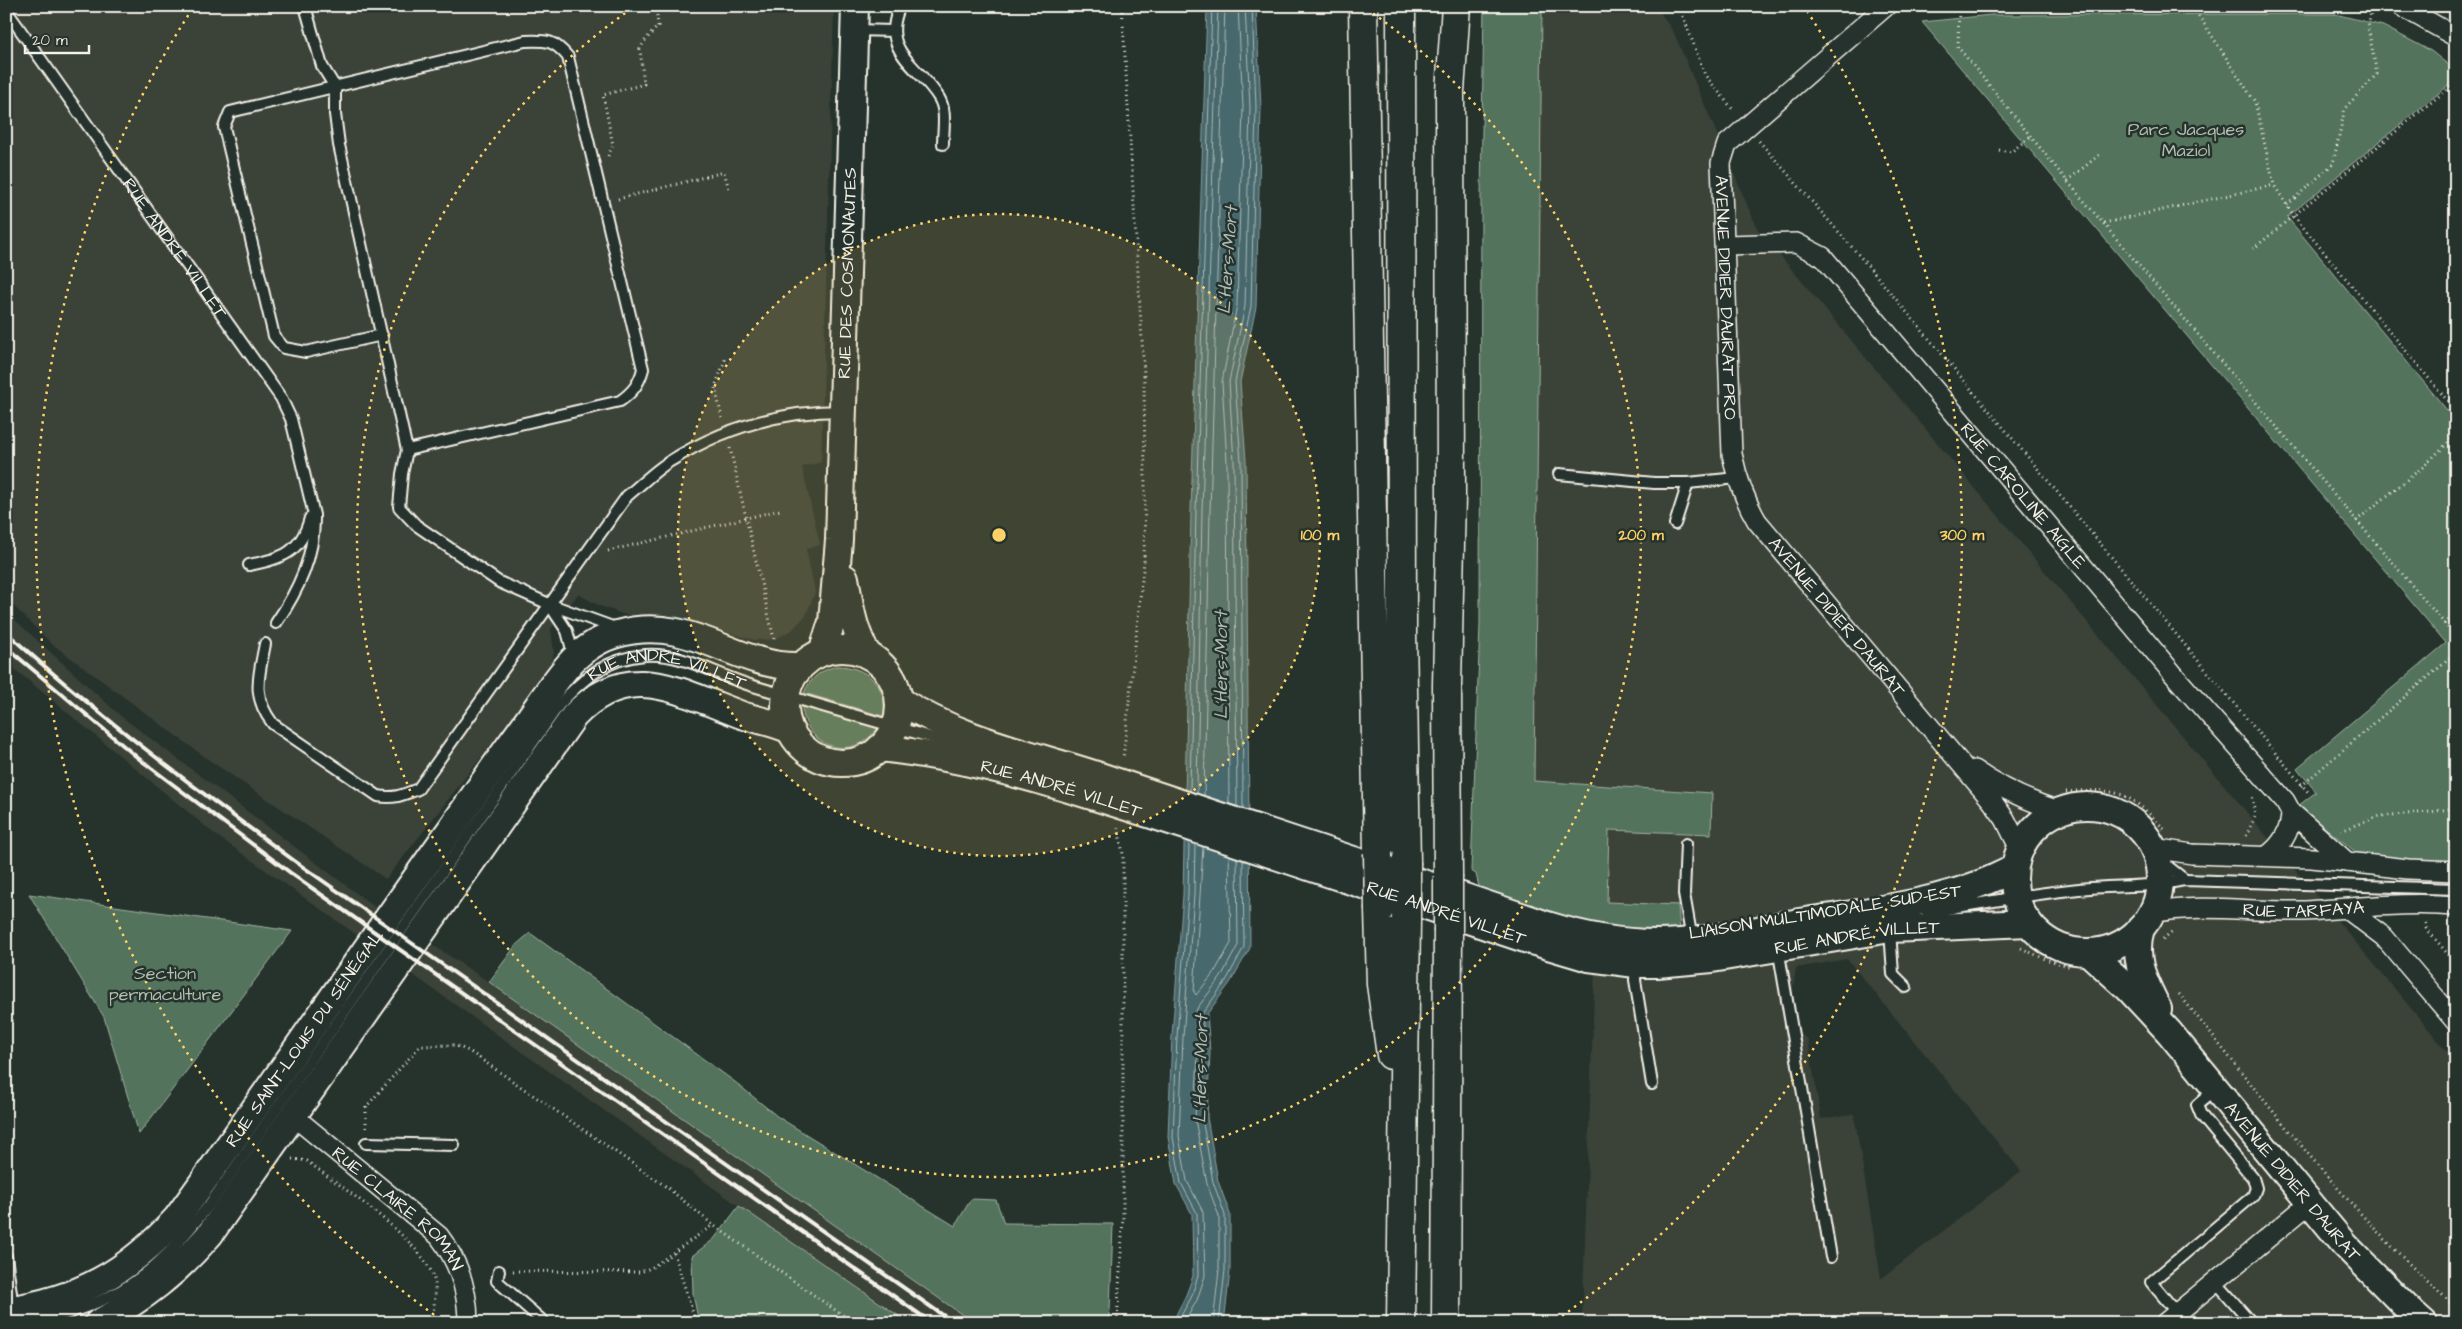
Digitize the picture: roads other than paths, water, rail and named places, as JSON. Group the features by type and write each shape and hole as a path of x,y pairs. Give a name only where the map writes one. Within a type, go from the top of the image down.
{"highway":[{"path":"1363,6 1381,984 1404,1154"},
{"path":"1400,1323 1406,919 1402,632 1401,6"},
{"path":"1444,6 1450,91 1451,495 1447,686 1448,876 1467,916 1446,1323"},
{"path":"1450,91 1456,6"}],"main road":[{"name":"RUE DES COSMONAUTES","path":"785,694 791,679 811,659 832,622 839,540 844,411 855,18"},
{"name":"RUE DES COSMONAUTES","path":"839,540 852,621 868,655"},
{"name":"RUE ANDRÉ VILLET","path":"790,730 776,723 740,714 676,689 655,684 620,685 588,700 559,705 575,658 596,643 627,631 648,628 694,635 761,660 788,666 838,649 853,650 868,655"},
{"path":"785,694 784,712 790,730 802,747 816,757 832,762 850,762 866,757 880,748 895,727 899,700 896,686 889,674 880,663 868,655"},
{"name":"RUE ANDRÉ VILLET","path":"899,700 934,721 1124,796 1291,850 1467,916 1589,958 1636,964 1687,962 1778,947 1907,919 2029,923"},
{"name":"RUE SAINT-LOUIS DU SÉNÉGAL","path":"98,1323 143,1298 167,1279 188,1260 210,1234 292,1115 559,705"},
{"name":"RUE SAINT-LOUIS DU SÉNÉGAL","path":"16,1314 100,1282 140,1256 178,1218 559,705"},
{"name":"RUE ANDRÉ VILLET","path":"880,748 932,754 973,762 1124,796"},
{"path":"2151,927 2117,945 2080,960 2071,950 2055,944 2041,935 2029,923 2016,897 2017,858 2030,833 2059,802 2074,807 2106,808 2134,822 2159,846 2160,886"},
{"name":"RUE ANDRÉ VILLET","path":"1467,916 1597,939 1656,943 1692,940 1894,906 1986,881 2017,858"},
{"name":"AVENUE DIDIER DAURAT","path":"2160,886 2151,927 2138,940 2137,962 2169,1032"},
{"name":"AVENUE DIDIER DAURAT","path":"2080,960 2128,988 2169,1032 2344,1244 2424,1323"}],"street":[{"path":"2401,6 2456,37"},
{"name":"AVENUE DIDIER DAURAT PRO","path":"1737,478 1730,435 1726,245 1721,163 1727,144 1884,7"},
{"name":"RUE CAROLINE AIGLE","path":"1726,245 1796,243 1823,257 2180,682 2288,806 2348,862"},
{"name":"AVENUE DIDIER DAURAT","path":"1737,478 1746,502 1757,521 2005,818 2017,858"},
{"name":"AVENUE DIDIER DAURAT","path":"1946,747 1993,784 2022,799 2059,802"},
{"path":"2266,856 2278,846 2289,831 2288,806"},
{"path":"2159,846 2192,854 2312,858 2408,869 2456,871"},
{"name":"RUE TARFAYA","path":"2151,927 2174,909 2302,911 2411,905 2456,906"},
{"path":"2347,909 2384,937 2456,1022"},
{"name":"RUE CLAIRE ROMAN","path":"292,1115 424,1222 450,1250 466,1289 468,1323"},
{"path":"2171,1318 2310,1203"}],"lane":[{"path":"305,6 322,66 335,87 335,114 340,145 382,335 407,450 620,401 635,388 643,369 568,57 558,45 544,40 525,41 335,87 230,112 224,127 274,336 284,348 306,352 382,335"},
{"path":"900,6 893,31 896,45 902,55 940,99 944,113 943,144"},
{"name":"RUE ANDRÉ VILLET","path":"6,10 280,398 292,420 314,516 312,546 298,588 276,623"},
{"path":"855,18 893,31"},
{"path":"265,644 258,683 259,698 262,710 273,724 378,796 391,798 418,789 627,496 670,460 726,432 767,420 807,412 844,411"},
{"name":"RUE ANDRÉ VILLET","path":"407,450 402,474 399,507 416,525 499,582 549,604 627,631"},
{"path":"1559,474 1654,483 1688,483 1737,478"},
{"path":"1674,524 1688,483"},
{"name":"RUE ANDRÉ VILLET","path":"249,565 272,561 286,555 298,544 307,530 311,502"},
{"name":"RUE ANDRÉ VILLET","path":"549,604 567,631 575,658"},
{"name":"RUE ANDRÉ VILLET","path":"559,705 577,685 608,664 626,658 646,655 667,656 683,660 751,686 785,694"},
{"path":"785,694 895,727"},
{"name":"RUE ANDRÉ VILLET","path":"895,727 986,753"},
{"name":"RUE ANDRÉ VILLET","path":"1032,767 1124,796"},
{"path":"1686,844 1684,894 1692,940"},
{"path":"2159,846 2185,880"},
{"name":"LIAISON MULTIMODALE SUD-EST","path":"1467,916 1566,942 1634,953 1686,952 1907,919 2016,897 2101,886 2160,886 2185,880 2456,889"},
{"path":"1906,987 1893,974 1907,919"},
{"path":"1778,947 1831,1257"},
{"path":"1636,964 1635,980 1652,1084"},
{"path":"2171,1318 2151,1282 2252,1196 2256,1188 2253,1178 2201,1115 2197,1104 2216,1089"},
{"path":"366,1143 454,1145"},
{"path":"6,1256 16,1314"},
{"path":"499,1271 497,1281 545,1323"},
{"path":"2216,1282 2252,1323"}],"water":[{"name":"L'Hers-Mort","path":"1207,6 1256,6 1261,107 1256,307 1240,382 1246,461 1250,948 1230,983 1207,1014 1210,1052 1207,1117 1218,1181 1230,1214 1230,1271 1224,1323 1172,1323 1193,1276 1192,1214 1176,1184 1168,1137 1172,1036 1183,895 1191,511"}],"railway":[{"path":"6,632 111,722 296,862 954,1323"},
{"path":"6,647 138,758 292,874 932,1323"}],"park label":[{"name":"Parc Jacques Maziol","path":"2186,139"},
{"name":"Section permaculture","path":"165,983"}]}
